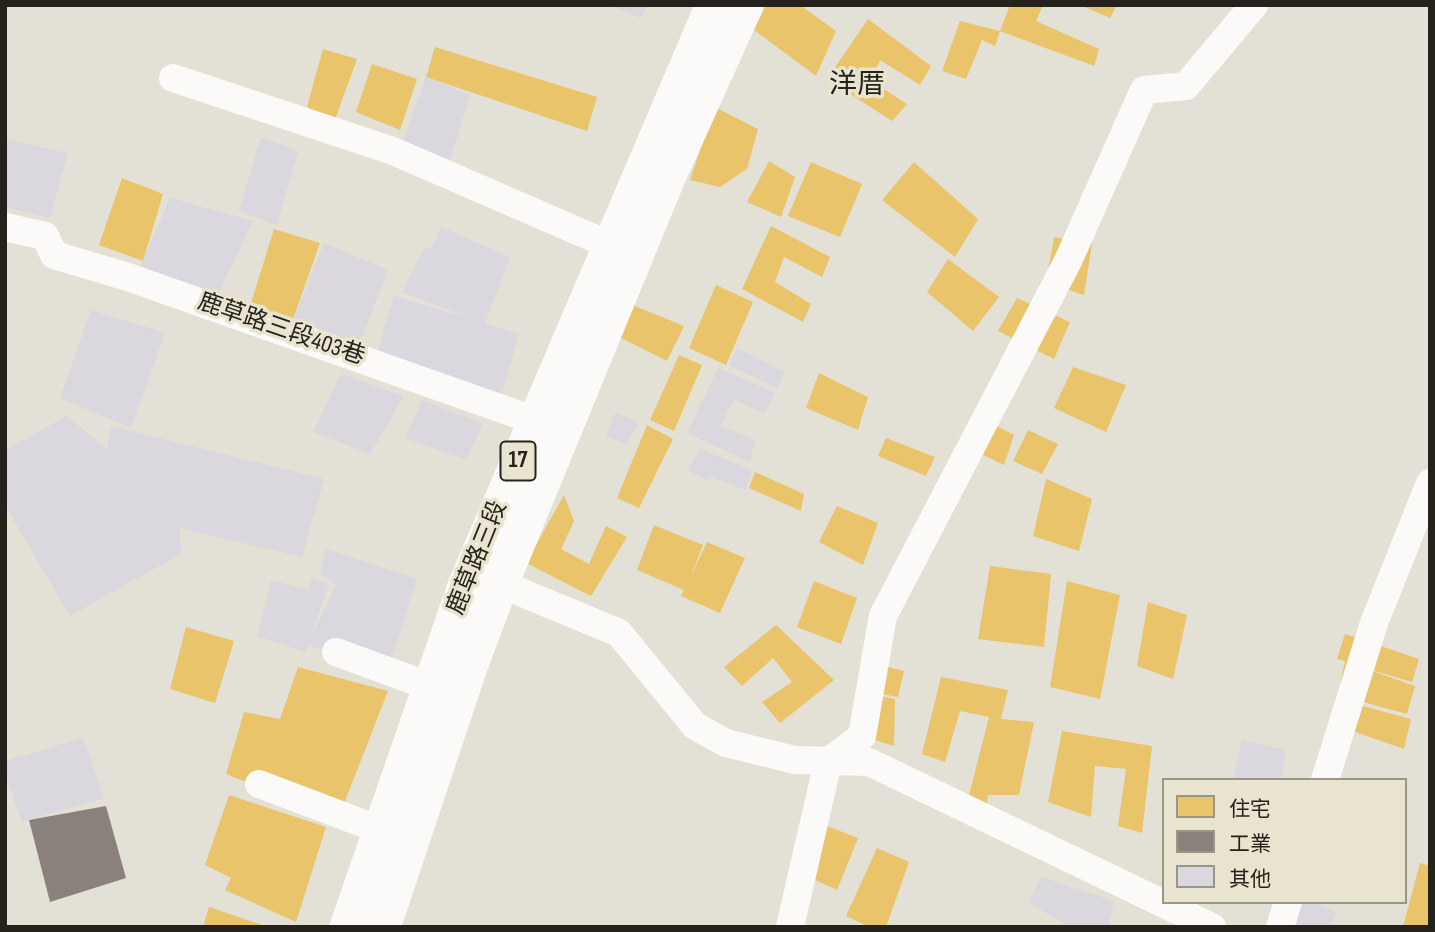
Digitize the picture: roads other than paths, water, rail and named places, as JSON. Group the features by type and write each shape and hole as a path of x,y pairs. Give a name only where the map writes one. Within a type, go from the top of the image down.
{"main road":[{"name":"鹿草路三段","path":"445,691 501,584 612,246 713,5"},
{"name":"鹿草路三段","path":"347,927 396,836 445,691 465,586 551,426 746,5"},
{"name":"鹿草路三段","path":"383,927 396,836"}],"street":[{"path":"790,927 828,762 862,736 883,616 1068,261 1144,90 1186,86 1254,5"},
{"path":"173,78 393,152 612,246"},
{"name":"鹿草路三段403巷","path":"5,227 46,236 54,255 141,281 551,426"},
{"path":"1326,778 1374,623 1430,484"},
{"path":"501,584 619,633 695,726 726,743 795,760 869,762 1162,903"},
{"path":"336,652 445,691"},
{"path":"259,785 396,836"},
{"path":"1164,904 1212,927"},
{"path":"1280,927 1287,904"}],"district":[{"name":"洋厝","path":"857,86"}]}
